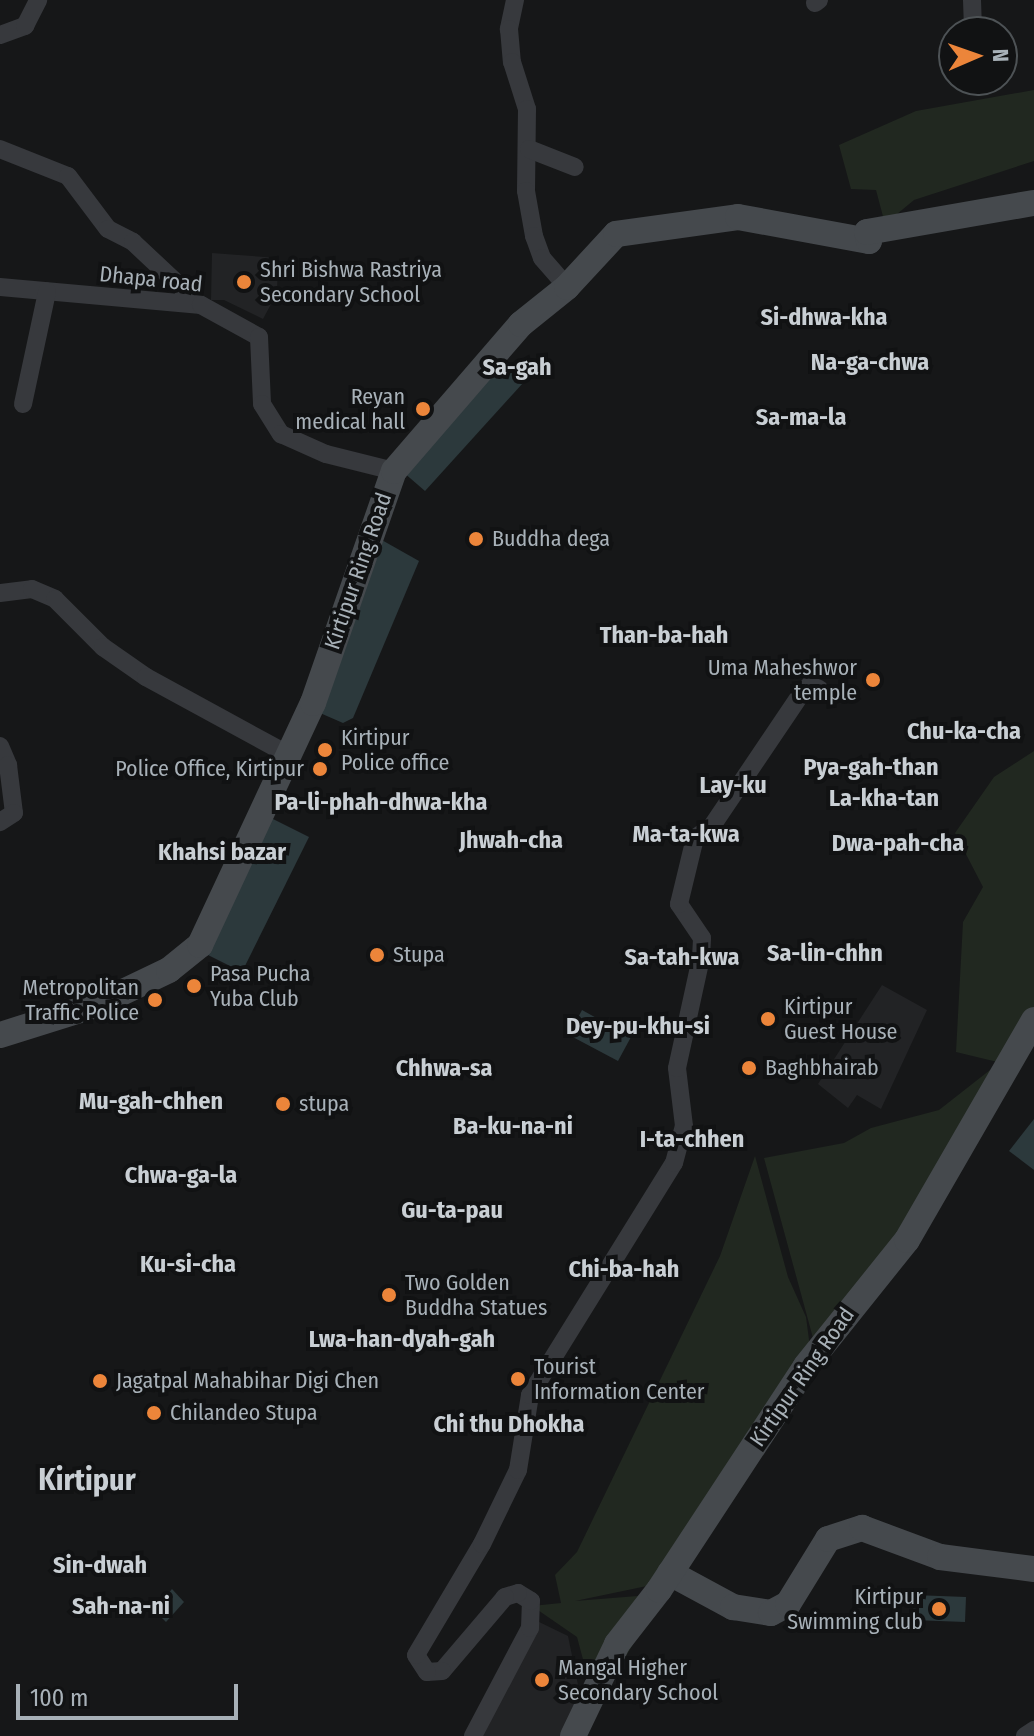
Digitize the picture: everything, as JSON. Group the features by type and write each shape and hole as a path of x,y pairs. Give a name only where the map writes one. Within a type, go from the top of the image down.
{"street":[{"path":"0,35 25,26 38,0"},
{"path":"515,0 509,29 512,62 527,109 529,149 526,191 534,236 542,258 567,287"},
{"path":"0,149 68,176 108,229 133,242 201,305"},
{"path":"529,149 575,167"},
{"name":"Kirtipur Ring Road","path":"0,1035 96,1005 169,970 200,945 291,756 394,471 521,324 567,287 616,234 680,222 738,217 869,241 867,232 1034,203"},
{"name":"Dhapa road","path":"0,287 201,305 259,337 262,404 271,423 290,442 394,471"},
{"path":"23,404 47,292"},
{"path":"0,593 32,589 55,599 103,647 146,677 291,756"},
{"path":"473,1736 530,1628 531,1601 518,1593 505,1597 442,1671 427,1672 416,1655 482,1544 518,1470 530,1395 674,1163 684,1126 677,1068 701,958 702,938 679,904 695,838 712,826 803,691 810,685 819,689"},
{"path":"0,746 8,765 14,813 0,822"},
{"name":"Kirtipur Ring Road","path":"573,1736 617,1644 670,1573 806,1366 907,1240 1031,1033"},
{"path":"670,1573 733,1607 771,1613 788,1604 828,1539 862,1528 940,1557 1034,1569"},
{"path":"1025,1736 1034,1730"}],"shaded area":[{"path":"1034,90 1034,161 914,200 885,224 876,190 851,189 839,145 916,111 1000,96 1018,96 1018,93"},
{"name":"Shri Bishwa Rastriya Secondary School","path":"212,253 278,258 277,293 263,319 224,300 211,300"},
{"path":"502,363 523,383 425,491 403,472"},
{"path":"380,539 419,561 353,718 343,723 320,713"},
{"path":"1034,751 1034,1031 1014,1066 956,1052 963,922 983,887 955,833 994,777"},
{"path":"271,818 309,837 242,972 204,953"},
{"path":"882,985 927,1010 881,1109 857,1095 848,1108 818,1084"},
{"path":"582,1010 631,1037 618,1061 569,1035"},
{"path":"990,1070 1004,1078 816,1349 764,1158 844,1143 871,1128 939,1110"},
{"path":"1034,1119 1034,1170 1009,1151"},
{"path":"755,1156 788,1277 806,1317 811,1355 647,1586 575,1601 650,1595 658,1601 596,1708 577,1637 532,1606 561,1603 555,1575 577,1552 720,1256"},
{"path":"172,1589 184,1602 166,1622 154,1610"},
{"name":"Kirtipur Swimming club","path":"914,1595 966,1597 965,1622 913,1620"},
{"name":"Mangal Higher Secondary School","path":"535,1620 568,1636 586,1724 576,1736 475,1736"}],"place":[{"name":"Shri Bishwa Rastriya Secondary School","path":"244,282"},
{"name":"Reyan medical hall","path":"423,409"},
{"name":"Buddha dega","path":"476,539"},
{"name":"Uma Maheshwor temple","path":"873,680"},
{"name":"Kirtipur Police office","path":"325,750"},
{"name":"Police Office, Kirtipur","path":"320,769"},
{"name":"Stupa","path":"377,955"},
{"name":"Pasa Pucha Yuba Club","path":"194,986"},
{"name":"Metropolitan Traffic Police","path":"155,1000"},
{"name":"Kirtipur Guest House","path":"768,1019"},
{"name":"Baghbhairab","path":"749,1068"},
{"name":"stupa","path":"283,1104"},
{"name":"Two Golden Buddha Statues","path":"389,1295"},
{"name":"Tourist Information Center","path":"518,1379"},
{"name":"Jagatpal Mahabihar Digi Chen","path":"100,1381"},
{"name":"Chilandeo Stupa","path":"154,1413"},
{"name":"Kirtipur Swimming club","path":"939,1609"},
{"name":"Mangal Higher Secondary School","path":"542,1680"}],"district":[{"name":"Si-dhwa-kha","path":"824,318"},
{"name":"Na-ga-chwa","path":"870,363"},
{"name":"Sa-gah","path":"517,368"},
{"name":"Sa-ma-la","path":"801,418"},
{"name":"Than-ba-hah","path":"664,636"},
{"name":"Chu-ka-cha","path":"964,732"},
{"name":"Pya-gah-than","path":"871,768"},
{"name":"Lay-ku","path":"733,786"},
{"name":"La-kha-tan","path":"884,799"},
{"name":"Pa-li-phah-dhwa-kha","path":"381,803"},
{"name":"Ma-ta-kwa","path":"686,835"},
{"name":"Jhwah-cha","path":"511,841"},
{"name":"Dwa-pah-cha","path":"898,844"},
{"name":"Khahsi bazar","path":"222,853"},
{"name":"Sa-lin-chhn","path":"825,954"},
{"name":"Sa-tah-kwa","path":"682,958"},
{"name":"Dey-pu-khu-si","path":"638,1027"},
{"name":"Chhwa-sa","path":"444,1069"},
{"name":"Mu-gah-chhen","path":"151,1102"},
{"name":"Ba-ku-na-ni","path":"513,1127"},
{"name":"I-ta-chhen","path":"692,1140"},
{"name":"Chwa-ga-la","path":"181,1176"},
{"name":"Gu-ta-pau","path":"452,1211"},
{"name":"Ku-si-cha","path":"188,1265"},
{"name":"Chi-ba-hah","path":"624,1270"},
{"name":"Lwa-han-dyah-gah","path":"402,1340"},
{"name":"Chi thu Dhokha","path":"509,1425"},
{"name":"Kirtipur","path":"87,1480"},
{"name":"Sin-dwah","path":"100,1566"},
{"name":"Sah-na-ni","path":"121,1607"}]}
